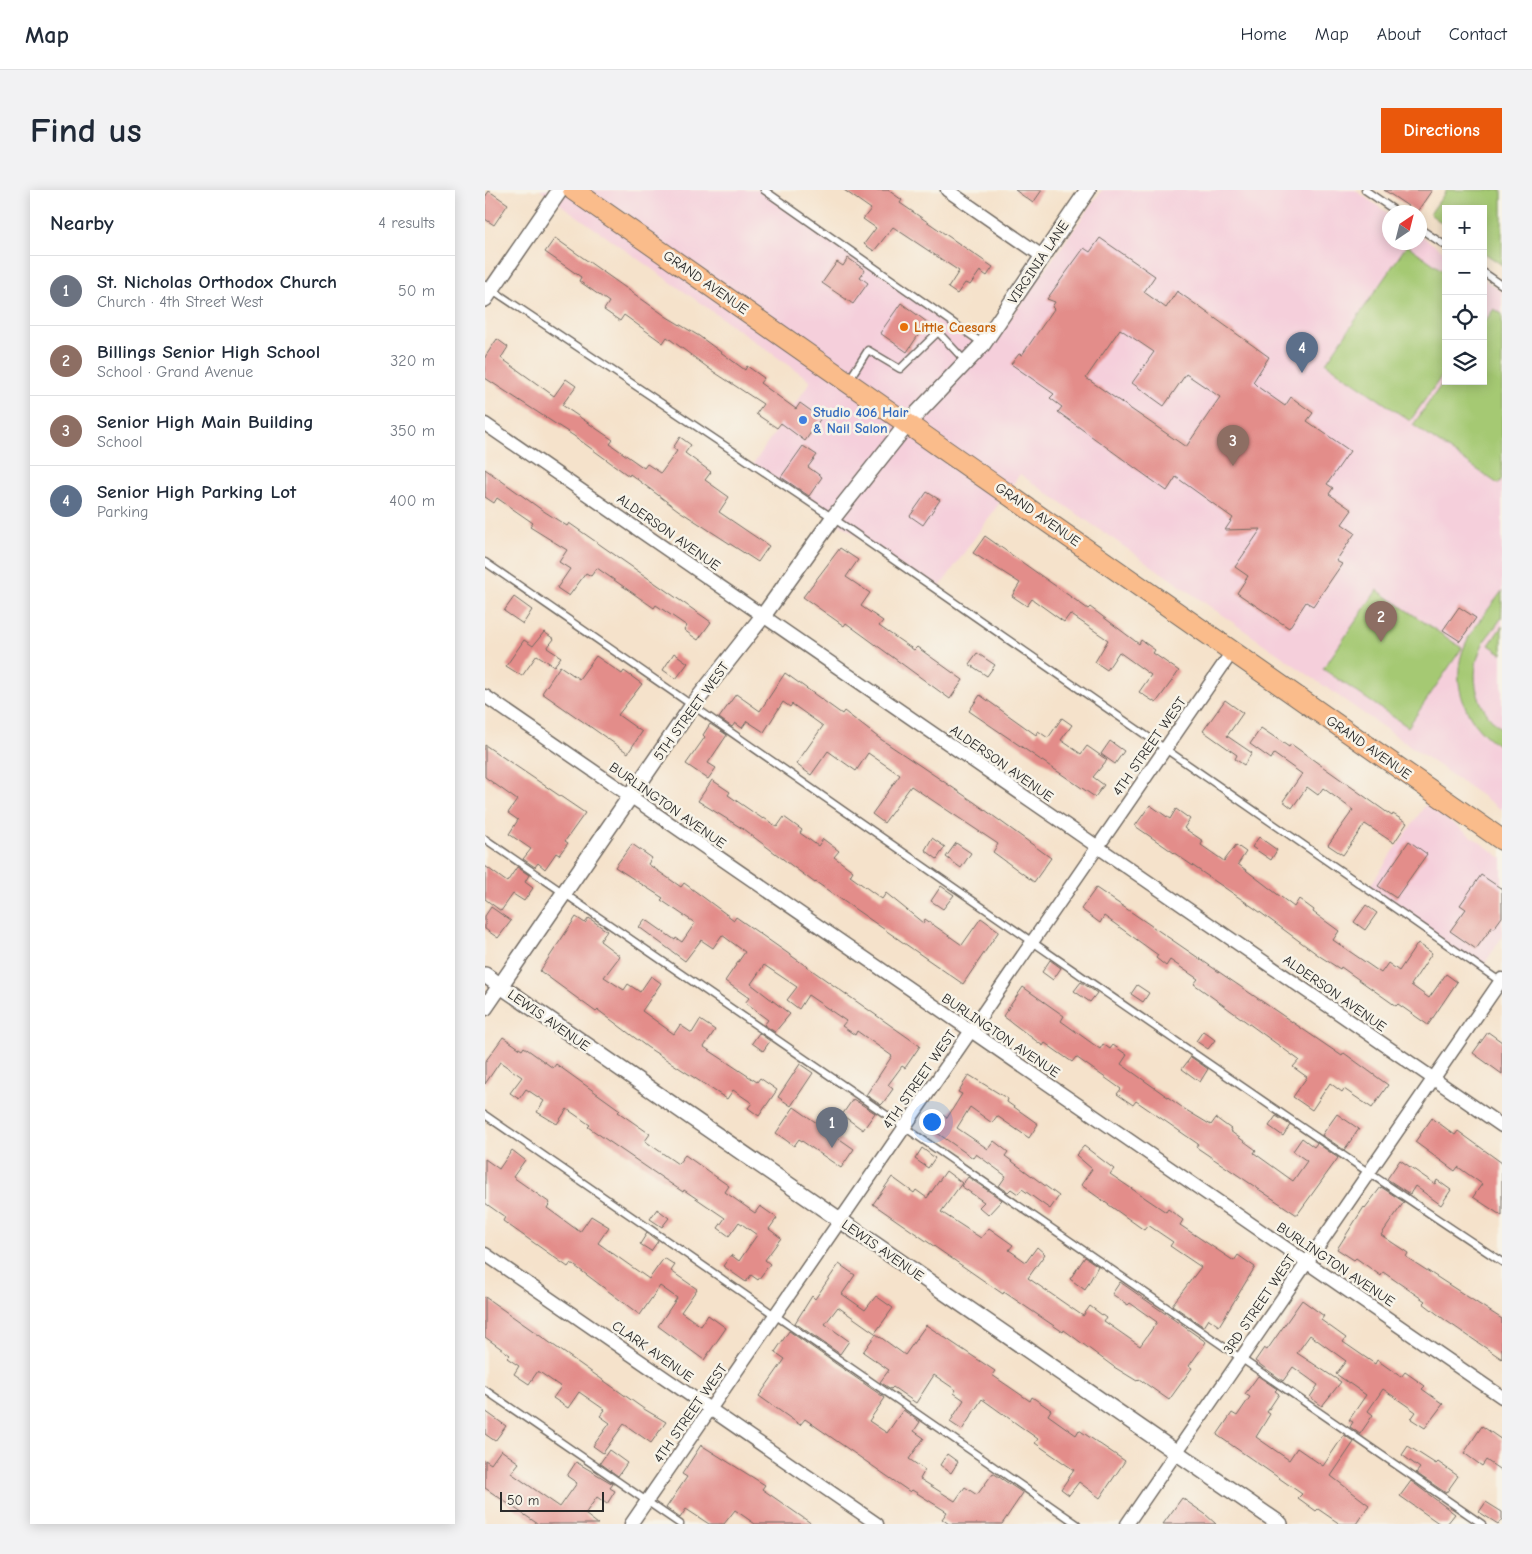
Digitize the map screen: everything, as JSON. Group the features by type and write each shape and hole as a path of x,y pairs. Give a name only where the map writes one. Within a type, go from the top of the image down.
{"main road":[{"name":"GRAND AVENUE","path":"573,190 908,422 1232,652 1502,840"}],"street":[{"path":"487,291 560,190"},
{"path":"947,190 1042,256"},
{"name":"VIRGINIA LANE","path":"908,422 983,344 1088,190"},
{"name":"5TH STREET WEST","path":"485,1008 693,705 763,616 833,518 908,422"},
{"name":"ALDERSON AVENUE","path":"485,424 1502,1126"},
{"name":"4TH STREET WEST","path":"631,1524 1232,652"},
{"name":"BURLINGTON AVENUE","path":"485,696 1502,1397"},
{"name":"LEWIS AVENUE","path":"485,975 1280,1524"},
{"name":"3RD STREET WEST","path":"1127,1524 1501,981"},
{"name":"CLARK AVENUE","path":"485,1254 877,1524"}],"lane":[{"path":"764,190 983,344"},
{"path":"1365,190 1387,205"},
{"path":"1427,233 1442,243"},
{"path":"1487,275 1502,285"},
{"path":"487,291 833,518 1165,750 1501,981"},
{"path":"849,381 869,350 900,369 938,332 966,362"},
{"path":"485,562 1032,942 1368,1173 1502,1262"},
{"path":"485,839 1482,1524"},
{"path":"485,1115 1077,1524"},
{"path":"485,1390 680,1524"}],"shaded area":[{"path":"540,190 764,190 988,350 1102,190 1355,190 1382,209 1382,250 1427,250 1427,240 1442,250 1442,385 1487,385 1487,282 1502,292 1502,810 1020,474 937,591 753,464 811,381"},
{"path":"1426,804 1502,858 1502,937 1481,969 1367,890"}],"green space":[{"path":"1447,190 1502,190 1502,265 1487,255 1487,205 1442,205 1442,223 1430,214"},
{"path":"1404,250 1414,250 1442,270 1442,376 1410,421 1326,363"},
{"path":"1494,309 1502,314 1502,479 1498,484 1413,425 1442,384 1487,385 1487,319"},
{"path":"1377,590 1462,648 1408,727 1323,669"},
{"path":"1502,591 1501,618 1482,646 1478,657 1475,680 1477,691 1486,712 1502,729 1502,747 1479,729 1470,717 1460,689 1459,675 1460,660 1468,638"},
{"path":"1502,626 1502,654 1489,645"}],"building":[{"path":"844,190 888,190 902,200 900,203 993,267 987,276 980,271 970,285 965,283 957,294 948,288 959,271 893,227 874,251 864,244 876,228 863,219 871,209"},
{"path":"1015,190 1042,190 1033,203"},
{"path":"1384,190 1432,190 1422,205 1406,205"},
{"path":"489,191 508,204 494,225 485,219 485,197"},
{"path":"555,238 667,317 699,336 745,370 747,366 764,378 760,383 796,409 800,403 821,418 805,441 781,423 777,428 756,414 763,404 711,370 667,337 663,343 624,315 620,321 604,310 609,302 579,281 581,277 545,252"},
{"path":"1100,238 1155,276 1144,292 1166,308 1177,291 1269,357 1253,382 1285,406 1291,397 1313,413 1307,421 1350,451 1327,484 1333,488 1329,494 1352,510 1342,524 1355,533 1336,561 1342,564 1313,606 1306,602 1289,628 1237,593 1248,576 1235,567 1261,529 1225,530 1233,518 1176,477 1167,491 1058,412 1062,407 1050,398 1054,394 1011,364 1019,354 1022,355 1054,309 1052,307 1055,302 1047,299 1084,248 1090,252","holes":["1120,329 1154,352 1132,383 1164,406 1186,374 1220,397 1186,447 1086,378"]},
{"path":"848,258 865,270 860,277 868,283 853,304 822,283 837,262 843,266"},
{"name":"Little Caesars","path":"901,303 927,322 907,352 880,333"},
{"path":"497,339 508,347 501,358 554,396 566,379 576,386 562,405 613,440 610,444 644,468 647,464 661,473 677,451 673,448 680,437 691,445 685,453 711,472 705,480 729,497 719,512 769,546 758,562 678,510 630,474 629,476 574,436 485,378 485,357"},
{"path":"803,446 817,455 808,467 822,477 809,496 781,477"},
{"path":"485,469 542,510 567,526 569,523 711,622 698,640 684,630 687,626 656,605 654,608 597,568 591,576 586,573 569,596 557,588 570,569 559,562 567,550 530,527 533,523 497,498 494,503 485,497"},
{"path":"927,492 940,500 923,525 910,516"},
{"path":"985,536 1088,609 1090,607 1139,644 1141,640 1155,650 1153,653 1179,671 1156,703 1139,692 1151,675 1119,652 1107,670 1095,662 1108,640 1070,614 1064,622 1032,599 1027,606 1012,596 1020,583 973,553"},
{"path":"840,548 858,560 846,577 870,593 861,606 883,621 879,626 914,650 917,647 963,680 950,699 846,623 844,626 803,597"},
{"path":"514,597 532,610 523,624 504,611"},
{"path":"1459,607 1476,618 1460,641 1443,630"},
{"path":"544,632 554,639 547,648 561,657 554,666 537,655 522,676 506,666 524,640 533,646"},
{"path":"674,653 688,663 676,679 663,670"},
{"path":"977,653 995,665 987,676 969,664"},
{"path":"596,656 622,674 624,671 642,684 618,715 642,732 628,753 542,693 560,666 579,679"},
{"path":"785,673 842,714 844,711 879,738 974,802 1051,858 1034,882 993,852 998,844 911,786 884,823 872,814 900,775 868,753 856,771 828,751 811,775 796,764 823,726 792,704 790,707 783,702 764,732 747,721 742,728 735,723 732,727 719,718 736,694 760,711"},
{"path":"980,695 1036,735 1038,731 1048,738 1062,718 1072,725 1061,740 1081,754 1087,746 1107,760 1093,777 1104,785 1095,797 969,711"},
{"path":"1225,700 1243,713 1227,736 1252,753 1244,765 1235,759 1237,755 1203,731"},
{"path":"710,724 727,735 708,763 716,768 708,779 686,764 705,737 703,735"},
{"path":"1261,728 1289,747 1291,744 1392,816 1393,814 1407,823 1394,843 1365,824 1343,855 1328,845 1353,810 1323,788 1318,795 1307,787 1292,808 1283,801 1302,774 1274,754 1271,759 1250,744"},
{"path":"1110,741 1124,751 1115,764 1101,754"},
{"path":"485,745 585,813 565,841 568,843 559,855 556,853 545,869 538,863 535,867 523,859 531,849 509,834 518,820 508,813 517,800 485,777"},
{"path":"712,780 730,792 728,795 777,827 784,817 802,830 800,833 818,846 823,839 839,851 834,857 853,871 850,876 882,899 886,893 923,923 925,919 962,945 981,918 999,931 963,984 815,883 743,829 698,801"},
{"path":"1150,805 1170,819 1176,809 1190,819 1184,828 1203,841 1201,845 1224,861 1236,845 1246,852 1238,864 1294,907 1299,899 1314,910 1313,912 1339,931 1333,940 1381,973 1388,963 1399,971 1418,943 1432,953 1411,985 1429,998 1446,974 1457,982 1428,1025 1398,1004 1396,1006 1341,967 1340,969 1321,957 1257,910 1135,826"},
{"path":"1259,837 1277,850 1271,860 1252,847"},
{"path":"932,838 945,847 937,859 925,850"},
{"path":"1409,841 1427,854 1396,898 1378,886"},
{"path":"956,843 971,853 961,868 946,857"},
{"path":"632,844 652,858 648,864 681,887 684,883 734,920 736,917 920,1046 905,1068 902,1066 888,1085 893,1089 881,1105 866,1095 892,1056 857,1031 855,1035 842,1026 846,1021 808,995 799,1009 787,1000 797,987 764,965 751,984 790,1014 775,1032 764,1025 768,1020 745,1003 749,998 725,981 745,952 722,935 713,948 701,940 685,961 639,927 645,919 675,940 676,938 682,942 695,923 661,900 663,898 615,867"},
{"path":"485,866 507,882 517,867 529,875 525,882 533,888 524,901 513,894 501,911 485,899"},
{"path":"1481,875 1502,889 1502,917 1476,949 1450,931 1466,909 1460,905"},
{"path":"941,886 954,895 943,909 931,901"},
{"path":"1096,888 1342,1056 1344,1053 1388,1085 1372,1108 1344,1089 1342,1092 1330,1083 1312,1110 1293,1097 1307,1077 1293,1067 1299,1060 1194,984 1198,979 1170,960 1166,966 1156,958 1158,955 1104,916 1100,923 1081,909"},
{"path":"1366,905 1377,913 1365,930 1354,922"},
{"path":"491,907 511,921 498,938 485,929 485,916"},
{"path":"576,917 585,923 589,918 607,931 600,941 620,956 604,977 624,990 628,984 640,992 651,976 661,983 642,1011 674,1034 680,1025 692,1033 700,1020 715,1030 704,1047 757,1082 760,1078 777,1090 759,1116 748,1108 752,1103 733,1090 727,1099 647,1047 598,1010 596,1012 540,971"},
{"path":"1050,960 1061,968 1053,980 1042,972"},
{"path":"1081,982 1097,993 1090,1002 1074,991"},
{"path":"1137,985 1149,993 1143,1002 1131,994"},
{"path":"1023,987 1064,1016 1061,1021 1100,1049 1103,1044 1110,1049 1113,1045 1127,1055 1121,1064 1186,1110 1211,1125 1216,1118 1256,1150 1254,1153 1293,1181 1307,1161 1293,1151 1302,1138 1314,1147 1317,1143 1338,1158 1297,1215 1196,1147 1198,1144 1136,1101 1133,1105 1117,1094 1121,1089 1076,1057 1072,1062 1045,1043 1043,1046 1003,1016"},
{"path":"1203,1031 1215,1040 1208,1049 1196,1041"},
{"path":"1488,1032 1502,1042 1502,1074 1473,1053"},
{"path":"759,1033 770,1041 763,1051 752,1043"},
{"path":"503,1037 522,1050 524,1047 553,1068 556,1064 620,1110 618,1112 650,1134 645,1141 678,1164 685,1155 729,1186 725,1192 755,1213 760,1206 777,1218 769,1229 781,1238 765,1260 770,1264 758,1280 751,1275 746,1282 723,1266 731,1255 739,1261 757,1235 739,1222 729,1236 718,1228 725,1218 684,1190 683,1192 588,1127 590,1125 567,1109 557,1124 537,1112 544,1101 526,1089 519,1099 510,1093 522,1077 500,1062 485,1084 485,1062"},
{"path":"1191,1057 1208,1069 1200,1082 1182,1069"},
{"path":"800,1064 813,1073 791,1106 778,1097"},
{"path":"969,1075 1008,1099 1007,1102 1038,1124 1029,1138 997,1116 992,1123 970,1107 957,1128 988,1149 994,1141 1008,1152 1005,1156 1059,1196 1050,1209 1022,1189 1018,1194 1011,1189 1008,1192 999,1186 1006,1176 976,1154 973,1158 930,1128 940,1113 947,1118 962,1094 958,1092"},
{"path":"853,1099 875,1113 863,1130 842,1115"},
{"path":"794,1107 854,1149 841,1168 799,1139 794,1146 776,1133"},
{"path":"1337,1114 1359,1129 1344,1150 1322,1135"},
{"path":"1276,1116 1290,1125 1283,1136 1269,1126"},
{"path":"1432,1118 1455,1135 1458,1131 1502,1163 1502,1216 1473,1197 1482,1184 1458,1167 1455,1171 1415,1142"},
{"path":"1084,1146 1114,1169 1110,1174 1166,1212 1168,1209 1183,1220 1180,1225 1234,1261 1238,1255 1255,1267 1219,1326 1209,1319 1204,1327 1172,1305 1201,1267 1170,1246 1173,1242 1148,1225 1144,1230 1081,1185 1092,1169 1076,1155"},
{"path":"922,1148 935,1158 928,1168 915,1159"},
{"path":"512,1150 525,1160 513,1177 550,1203 547,1208 580,1232 591,1216 609,1227 598,1243 649,1279 664,1258 675,1265 671,1271 697,1289 681,1312 701,1326 708,1315 726,1328 704,1360 658,1326 677,1298 660,1286 640,1315 571,1263 568,1267 503,1221 505,1217 485,1203 485,1159 499,1169"},
{"path":"1400,1160 1435,1184 1437,1180 1451,1190 1441,1205 1415,1186 1410,1194 1387,1179"},
{"path":"946,1171 962,1183 941,1212 981,1238 989,1228 1013,1245 1009,1250 1026,1262 1037,1247 1045,1254 1028,1278 1083,1316 1090,1306 1106,1318 1104,1321 1140,1346 1157,1322 1130,1303 1128,1305 1112,1294 1120,1282 1206,1342 1189,1366 1192,1368 1169,1400 1139,1379 1137,1381 1114,1367 1064,1330 1063,1332 1004,1292 1003,1294 873,1204 892,1177 914,1193 916,1190 927,1198"},
{"path":"968,1177 1002,1200 988,1215 979,1207 984,1202 961,1186"},
{"path":"1381,1187 1404,1202 1381,1235 1408,1253 1406,1257 1502,1319 1502,1359 1445,1320 1423,1303 1425,1301 1383,1272 1381,1276 1356,1258 1354,1260 1337,1249 1364,1207"},
{"path":"657,1209 669,1218 662,1227 650,1219"},
{"path":"647,1233 658,1241 651,1251 640,1244"},
{"path":"1085,1257 1098,1266 1085,1290 1070,1279"},
{"path":"839,1264 855,1275 842,1294 865,1310 876,1296 893,1308 875,1333 838,1307 825,1324 849,1341 840,1354 795,1323 812,1296 815,1299"},
{"path":"485,1297 644,1409 666,1422 651,1443 624,1424 603,1453 593,1446 610,1423 600,1416 605,1410 579,1392 568,1408 553,1398 561,1387 538,1371 529,1384 514,1374 519,1366 507,1358 510,1355 485,1337"},
{"path":"1302,1300 1324,1316 1321,1320 1346,1338 1343,1342 1375,1364 1377,1360 1401,1377 1405,1372 1425,1386 1422,1389 1443,1404 1425,1428 1411,1419 1416,1412 1383,1389 1368,1411 1373,1415 1360,1434 1350,1427 1353,1422 1349,1420 1366,1395 1336,1374 1346,1361 1310,1335 1297,1353 1341,1382 1322,1406 1310,1397 1318,1385 1293,1367 1283,1381 1255,1361 1264,1348 1267,1350"},
{"path":"926,1325 995,1371 992,1375 1030,1401 1032,1397 1051,1410 1048,1415 1076,1435 1079,1430 1125,1461 1100,1498 1079,1482 1069,1495 1061,1489 1074,1470 1035,1443 1038,1439 982,1399 962,1430 950,1422 964,1400 954,1393 956,1390 934,1375 916,1403 893,1387 891,1389 880,1382 889,1370 863,1352 876,1334 905,1355"},
{"path":"789,1331 885,1398 869,1421 887,1433 903,1410 920,1422 914,1431 924,1438 909,1459 925,1470 920,1479 955,1501 965,1487 977,1495 993,1473 1023,1493 1002,1524 949,1524 942,1519 947,1512 912,1490 910,1492 805,1419 800,1425 759,1396 785,1359 775,1352"},
{"path":"1258,1376 1277,1389 1275,1391 1279,1394 1267,1412 1270,1414 1256,1437 1289,1460 1297,1448 1323,1466 1344,1435 1354,1442 1331,1476 1369,1505 1356,1524 1340,1524 1318,1509 1316,1511 1298,1498 1302,1494 1217,1435 1232,1413 1237,1416 1250,1397 1245,1394"},
{"path":"485,1411 506,1426 495,1441 485,1434"},
{"path":"1482,1426 1502,1440 1502,1471 1486,1460 1482,1466 1464,1453"},
{"path":"701,1445 765,1485 762,1489 812,1524 755,1524 735,1510 724,1524 709,1524 686,1509 680,1518 666,1508 687,1477 682,1474"},
{"path":"1408,1446 1436,1464 1438,1462 1458,1476 1446,1493 1416,1473 1420,1468 1402,1455"},
{"path":"501,1450 519,1463 511,1473 560,1507 577,1483 567,1476 576,1462 613,1484 610,1488 615,1491 607,1504 597,1497 585,1514 598,1524 538,1524 485,1488 485,1460 491,1464"},
{"path":"609,1450 627,1463 618,1476 600,1463"},
{"path":"947,1454 958,1462 951,1473 940,1465"},
{"path":"1411,1481 1455,1514 1447,1524 1440,1524 1400,1496"},
{"path":"1182,1498 1205,1514 1216,1524 1163,1524"},
{"path":"1486,1502 1502,1512 1502,1519 1498,1524 1479,1512"}],"place":[{"name":"Little Caesars","path":"904,327"},
{"name":"Senior High Parking Lot","path":"1302,373"},
{"name":"Studio 406 Hair & Nail Salon","path":"803,420"},
{"name":"Senior High Main Building","path":"1233,466"},
{"name":"Billings Senior High School","path":"1381,642"},
{"name":"St. Nicholas Orthodox Church","path":"832,1148"}]}
